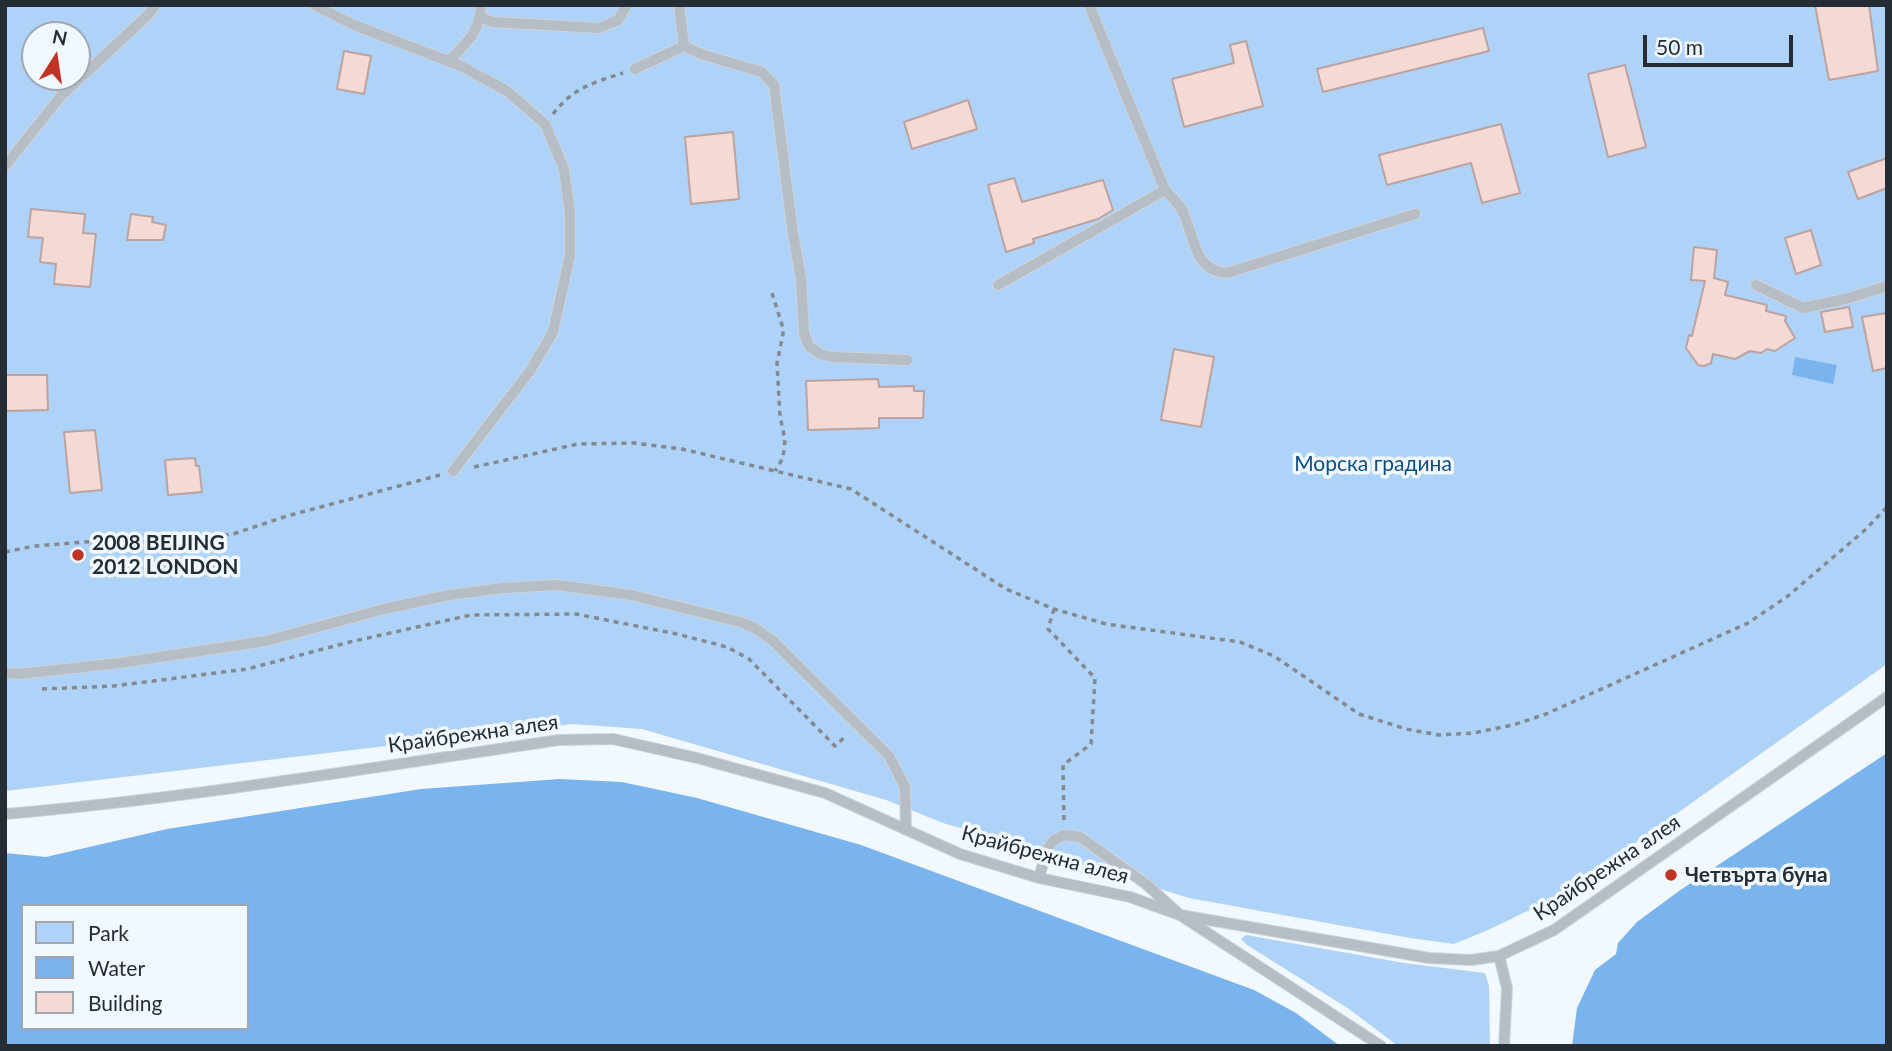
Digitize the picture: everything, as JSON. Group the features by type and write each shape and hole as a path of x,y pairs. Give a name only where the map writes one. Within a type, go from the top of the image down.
{"lane":[{"path":"5,166 61,96 150,13 155,5"},
{"path":"314,5 354,25 449,61 508,91 545,124 564,169 570,214 570,255 553,332 530,370 453,471"},
{"path":"449,61 474,34 481,17 481,5"},
{"path":"481,17 492,22 599,28 618,20 626,5"},
{"path":"679,5 684,46"},
{"path":"1089,5 1165,190 1180,206 1202,261 1208,269 1227,273 1415,214"},
{"path":"635,69 684,46"},
{"path":"684,46 701,54 762,72 774,85 801,278 804,333 809,346 820,354 833,357 907,359"},
{"path":"998,285 1165,190"},
{"path":"1756,285 1803,308 1887,286"},
{"path":"5,673 19,674 120,663 267,641 384,609 449,595 557,585 631,595 685,607 752,627 772,640 889,757 905,788 906,830"},
{"name":"Крайбрежна алея","path":"5,814 197,792 559,740 613,739 697,758 825,793 960,854 1039,878 1129,897 1180,915 1429,958 1471,960 1499,956 1554,930 1887,697"},
{"path":"1039,878 1050,844 1064,835 1080,837 1146,884 1180,915 1381,1046"},
{"path":"1499,956 1507,988 1504,1046"}],"path":[{"path":"545,124 566,97 594,82 635,69"},
{"path":"772,293 782,325 777,363 780,415 785,440 783,458 775,471"},
{"path":"5,552 35,546 133,538 201,539 233,534 286,516 453,471 578,444 634,443 682,449 851,489 1006,589 1054,609 1106,624 1240,642 1273,656 1359,714 1406,729 1439,735 1474,733 1513,725 1546,714 1748,623 1788,596 1865,530 1887,507"},
{"path":"1054,609 1048,629 1095,678 1091,744 1063,765 1064,835"},
{"path":"41,689 114,686 247,669 350,642 471,615 576,614 727,647 749,659 835,746 856,725"}],"green space":[{"name":"Морска градина","path":"5,5 1887,5 1887,664 1565,893 1454,944 1410,938 1189,898 943,823 886,800 642,729 573,724 5,791"},
{"path":"1246,935 1404,963 1485,973 1489,986 1490,1046 1398,1046 1349,1009 1247,945 1241,939"}],"water":[{"path":"1795,357 1837,365 1833,384 1792,375"},
{"path":"1887,753 1887,1046 1572,1046 1577,1008 1595,970 1616,954 1618,943 1637,922 1679,891"},
{"path":"560,779 622,782 697,798 861,845 1254,990 1296,1013 1340,1046 5,1046 5,853 46,857 167,829 421,789"}],"building":[{"path":"1815,5 1869,5 1878,71 1829,80"},
{"path":"1483,28 1489,51 1323,92 1317,69"},
{"path":"1246,41 1263,106 1184,127 1172,79 1234,63 1230,45"},
{"path":"344,51 371,56 364,94 337,89"},
{"path":"1625,65 1646,147 1608,157 1588,74"},
{"path":"968,100 977,129 912,149 904,122"},
{"path":"1501,124 1520,193 1482,203 1471,163 1387,185 1379,155"},
{"path":"733,132 739,199 691,204 685,137"},
{"path":"1887,158 1887,188 1858,199 1848,172"},
{"path":"1014,178 1022,202 1103,180 1113,210 1098,219 1033,239 1034,243 1006,252 988,185"},
{"path":"31,209 85,214 83,233 96,234 90,287 54,284 56,264 40,262 43,238 28,237"},
{"path":"131,214 153,217 152,222 166,225 163,240 127,240"},
{"path":"1811,230 1821,265 1796,274 1785,238"},
{"path":"1694,247 1717,250 1714,278 1728,282 1725,295 1767,305 1766,311 1786,316 1785,321 1795,338 1775,351 1750,351 1735,359 1713,354 1711,363 1698,365 1686,348 1689,335 1692,336 1705,281 1691,280"},
{"path":"1849,307 1853,327 1825,332 1821,312"},
{"path":"1887,313 1887,368 1873,371 1862,317"},
{"path":"1174,349 1214,357 1201,427 1161,420"},
{"path":"5,375 47,375 48,410 5,411"},
{"path":"878,379 879,387 914,386 914,391 924,391 923,418 879,418 879,428 808,430 806,381"},
{"path":"95,430 102,490 70,493 64,432"},
{"path":"195,458 196,466 199,466 202,492 168,495 165,460"}],"place":[{"name":"2008 BEIJING 2012 LONDON","path":"78,555"},
{"name":"Четвърта буна","path":"1671,875"}]}
